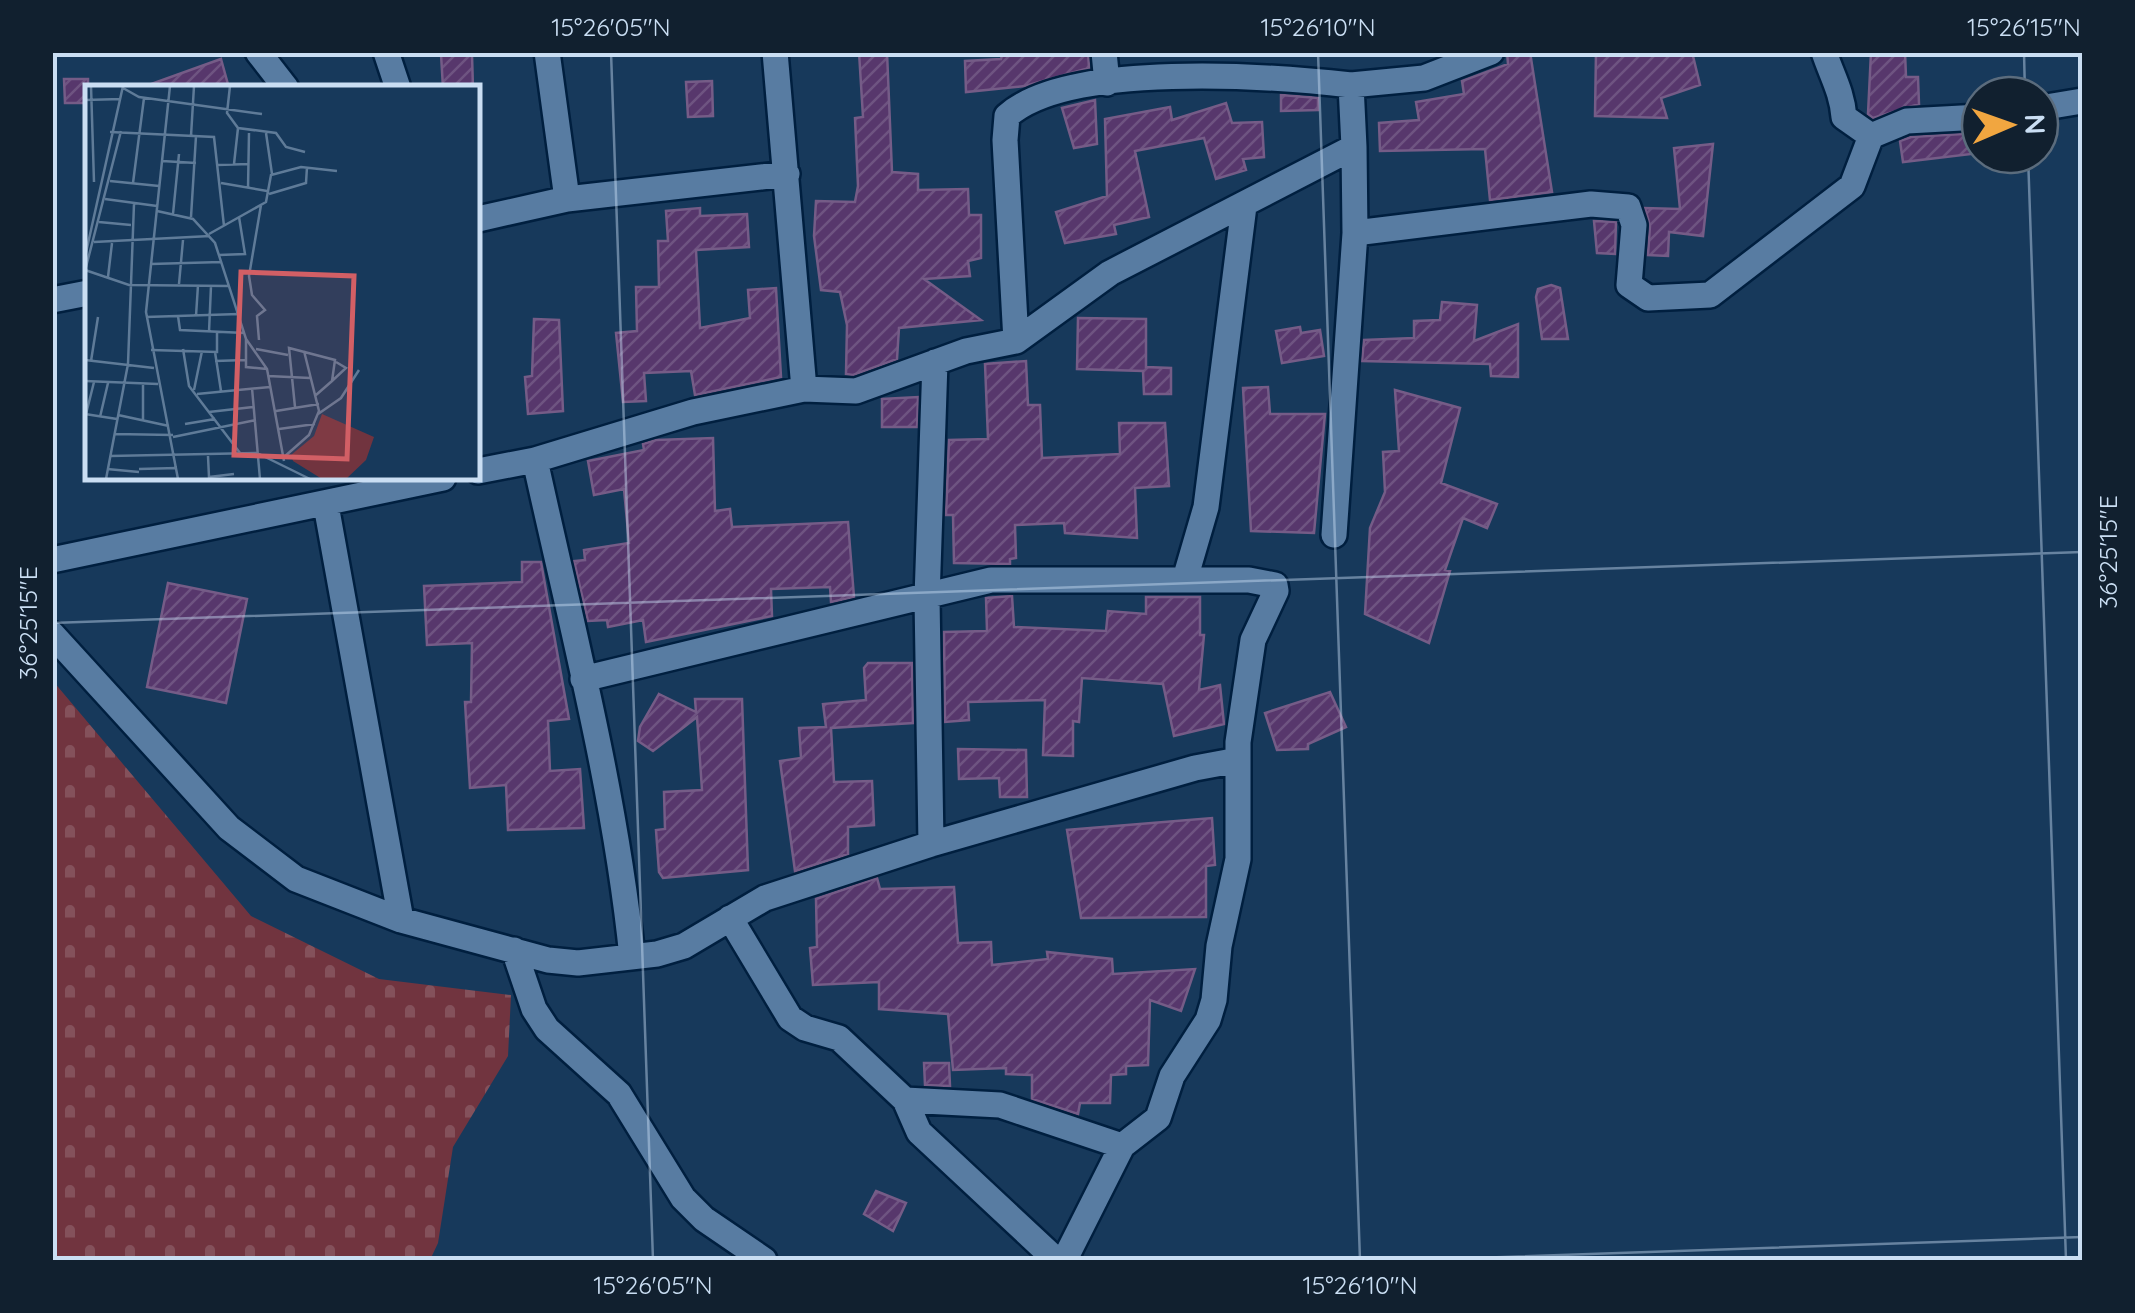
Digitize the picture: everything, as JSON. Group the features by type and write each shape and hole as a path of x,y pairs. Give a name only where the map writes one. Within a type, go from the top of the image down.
{"street":[{"path":"258,52 284,85"},
{"path":"386,52 397,85"},
{"path":"547,52 567,199"},
{"path":"775,52 804,389"},
{"path":"1104,52 1107,83"},
{"path":"1016,341 1008,116 1026,99 1107,83 1248,74 1351,84 1491,52"},
{"path":"1824,52 1842,88 1844,117 1871,136"},
{"path":"1334,534 1355,233 1351,84"},
{"path":"1355,233 1591,204 1628,206 1634,225 1629,285 1648,298 1703,298 1842,196 1859,172 1871,136 1907,121 1960,118"},
{"path":"480,471 535,460 693,412 804,389 856,392 935,362 1016,341 1110,272 1354,146"},
{"path":"480,218 567,199 787,174"},
{"path":"1185,579 1206,507 1244,206"},
{"path":"52,300 85,294"},
{"path":"931,844 926,598 935,362"},
{"path":"535,460 582,679 627,910 632,957"},
{"path":"52,560 434,480"},
{"path":"326,505 401,920"},
{"path":"582,679 991,580 1249,580 1276,588 1253,640 1238,760 1238,859 1208,1020 1172,1076 1158,1118 1122,1146 1067,1255 1056,1258 919,1132 906,1100 839,1038 805,1028 790,1018 730,918"},
{"path":"52,634 202,800 264,858 332,897 401,920 514,950 578,962 632,957 684,946 765,898 931,844 1195,768 1238,760"},
{"path":"514,950 534,1009 547,1029 619,1094 682,1198 704,1219 764,1260"},
{"path":"906,1100 1000,1105 1122,1146"}],"green space":[{"path":"53,681 251,916 379,979 511,995 508,1056 453,1147 438,1243 430,1260 53,1260"}],"building":[{"path":"859,52 887,52 892,172 918,174 918,190 968,189 969,215 981,215 981,258 968,261 970,276 924,279 981,320 899,328 897,359 853,375 846,374 847,325 840,292 821,290 814,236 816,201 855,202 855,118 863,117"},
{"path":"1003,52 1088,52 1089,68 1025,86 966,92 965,61 1001,59"},
{"path":"1507,52 1530,52 1552,192 1490,200 1485,149 1380,151 1379,123 1419,120 1416,102 1464,94 1462,81 1508,64"},
{"path":"1596,52 1692,52 1700,85 1661,98 1667,118 1595,116"},
{"path":"1871,52 1905,52 1906,77 1918,77 1919,104 1873,118 1868,114"},
{"path":"441,54 472,55 473,85 443,85"},
{"path":"221,59 228,85 151,85"},
{"path":"64,79 88,79 85,103 65,103"},
{"path":"712,81 713,116 688,117 686,82"},
{"path":"1281,95 1318,98 1318,110 1281,111"},
{"path":"1095,100 1097,144 1074,148 1062,108"},
{"path":"1226,103 1232,123 1262,122 1264,157 1243,159 1246,170 1216,179 1204,138 1135,151 1149,217 1114,225 1116,234 1065,243 1056,212 1107,196 1105,119 1170,107 1172,120"},
{"path":"1960,134 1960,155 1903,162 1900,141"},
{"path":"1713,144 1703,236 1669,232 1668,256 1648,255 1650,226 1645,208 1680,209 1674,148"},
{"path":"700,208 700,216 747,214 749,247 696,250 700,328 750,318 748,290 776,288 781,377 695,395 691,371 644,373 646,401 623,402 616,333 637,331 636,287 659,287 658,241 668,241 666,211"},
{"path":"1594,221 1616,222 1615,254 1597,253"},
{"path":"1551,285 1560,288 1568,339 1542,339 1536,297 1538,289"},
{"path":"1442,302 1477,305 1474,341 1518,324 1518,377 1491,376 1490,364 1362,361 1364,340 1414,338 1414,321 1440,320"},
{"path":"1078,318 1146,319 1146,367 1171,368 1171,394 1144,394 1143,371 1077,369"},
{"path":"534,319 559,320 563,411 528,414 525,377 532,376"},
{"path":"1300,327 1301,333 1320,330 1324,356 1282,363 1276,331"},
{"path":"1026,361 1028,405 1040,405 1042,458 1120,454 1119,423 1165,423 1169,486 1135,488 1137,538 1065,533 1064,523 1015,525 1016,558 1010,559 1010,564 954,563 953,515 946,515 949,440 988,439 985,364"},
{"path":"1268,387 1270,414 1325,414 1314,533 1251,531 1243,388"},
{"path":"1395,390 1460,408 1441,483 1497,504 1487,528 1463,518 1445,570 1450,571 1429,643 1365,614 1370,528 1385,492 1383,452 1399,451"},
{"path":"918,397 917,427 882,427 882,399"},
{"path":"713,438 715,511 730,509 732,527 848,522 854,597 831,602 830,587 771,589 772,616 646,642 643,620 608,627 607,620 588,621 574,561 585,560 584,550 629,543 624,489 594,495 588,461 644,450 643,444 656,440"},
{"path":"522,562 541,562 569,719 548,721 550,771 580,769 584,828 508,830 506,785 470,788 465,702 471,702 472,643 427,645 424,586 522,582"},
{"path":"168,583 247,599 226,703 147,687"},
{"path":"1012,596 1014,627 1106,631 1108,611 1146,614 1146,597 1200,597 1200,635 1204,635 1199,690 1220,685 1224,724 1174,736 1163,684 1082,678 1079,722 1073,721 1073,756 1043,755 1045,700 968,702 969,720 945,722 944,632 987,631 986,598"},
{"path":"868,663 912,663 913,723 831,728 834,782 872,781 874,825 848,827 848,854 795,871 780,761 801,758 799,728 826,727 823,704 866,700 864,668"},
{"path":"1330,692 1346,727 1308,744 1308,749 1277,750 1265,713"},
{"path":"659,694 696,712 695,699 742,699 748,870 663,878 659,872 656,830 665,829 664,792 702,790 697,717 653,751 638,741 640,727"},
{"path":"958,749 1026,750 1027,797 1000,797 999,778 959,779"},
{"path":"1212,818 1215,865 1206,866 1206,917 1081,918 1067,830"},
{"path":"877,878 880,889 954,887 958,943 991,942 992,965 1048,959 1047,952 1112,959 1113,974 1195,969 1181,1011 1150,1000 1148,1065 1126,1066 1126,1074 1111,1075 1110,1103 1080,1103 1078,1114 1032,1099 1032,1075 1006,1074 1006,1068 953,1070 948,1014 879,1009 879,982 813,985 810,948 817,947 816,899"},
{"path":"924,1063 949,1063 950,1086 925,1085"},
{"path":"876,1191 906,1203 893,1231 864,1214"}]}
